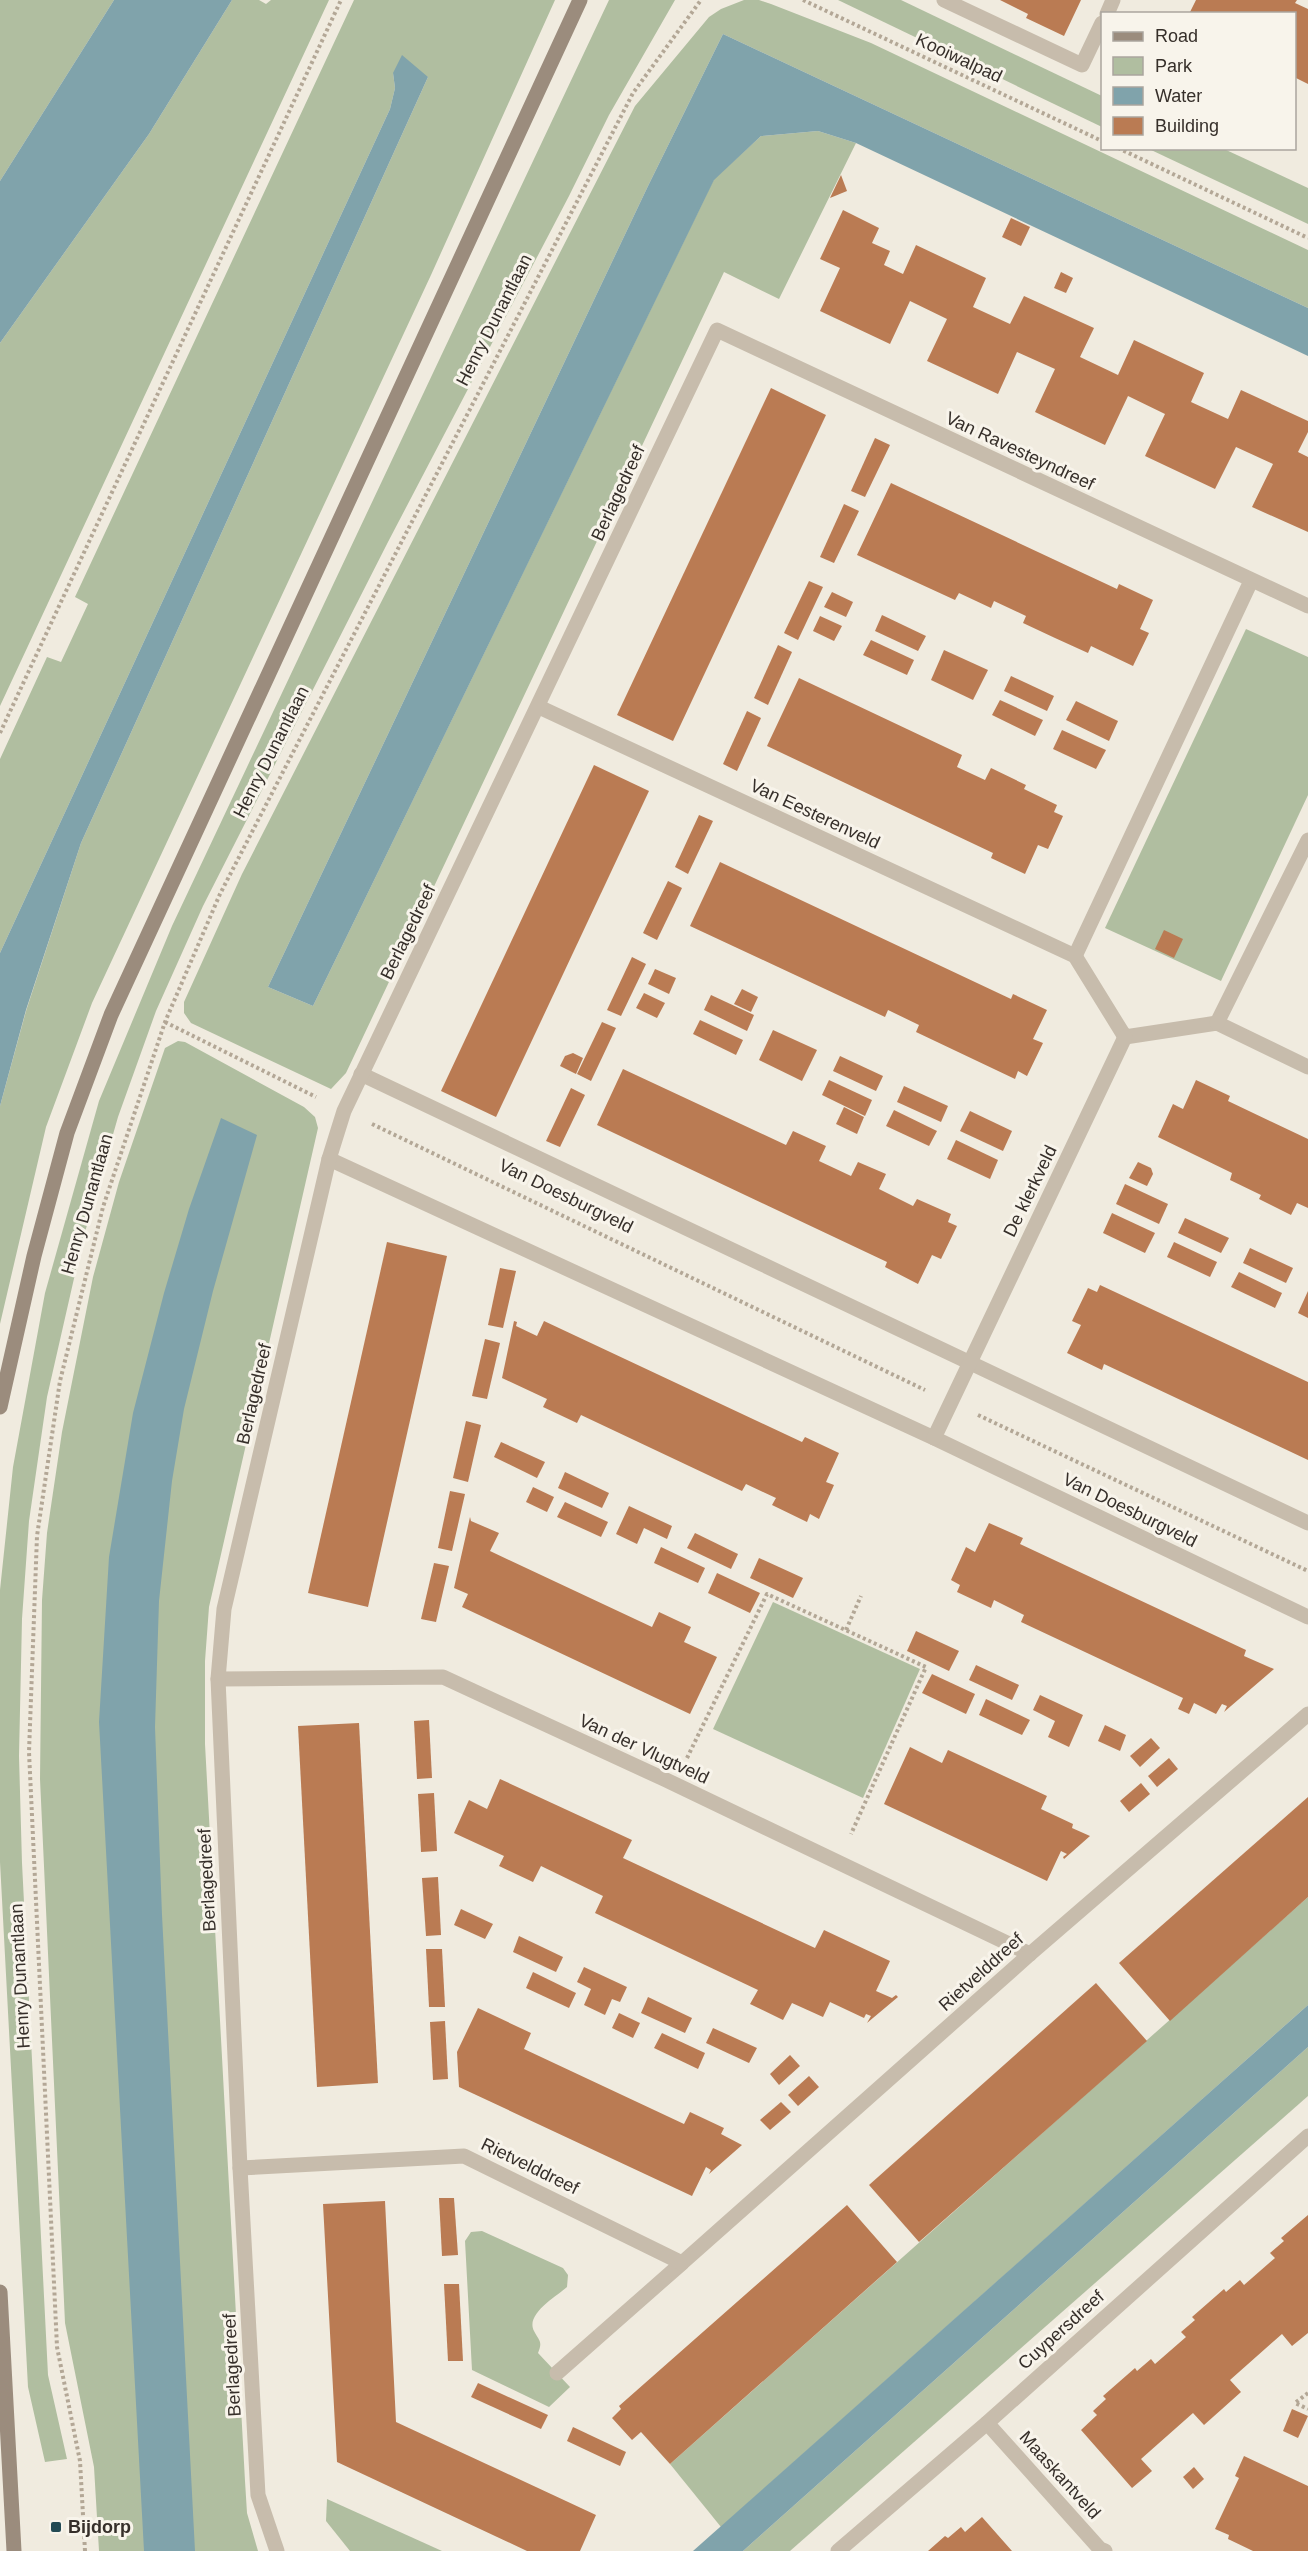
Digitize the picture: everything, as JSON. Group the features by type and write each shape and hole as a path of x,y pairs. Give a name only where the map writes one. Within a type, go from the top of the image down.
{"main road":[{"name":"Henry Dunantlaan","path":"0,1407 34,1256 67,1133 111,1014 580,0"},
{"path":"0,2292 14,2551"}],"street":[{"path":"944,0 1082,65 1101,25"},
{"name":"Van Ravesteyndreef","path":"717,330 1308,606"},
{"name":"Berlagedreef","path":"277,2551 258,2495 240,2168 218,1679 224,1610 329,1159 344,1111 717,330"},
{"path":"1251,581 1075,956 1125,1037 1217,1023 1308,1067"},
{"name":"Van Eesterenveld","path":"539,706 1075,956"},
{"path":"1217,1023 1308,840"},
{"name":"De klerkveld","path":"970,1362 1125,1037"},
{"name":"Van Doesburgveld","path":"361,1074 1308,1523"},
{"name":"Van Doesburgveld","path":"329,1159 934,1438 1308,1617"},
{"path":"934,1438 970,1362"},
{"name":"Van der Vlugtveld","path":"218,1679 443,1677 674,1784 1030,1954"},
{"name":"Rietvelddreef","path":"557,2373 1030,1954 1308,1714"},
{"name":"Cuypersdreef","path":"838,2551 987,2423 1308,2136"},
{"name":"Rietvelddreef","path":"240,2168 464,2156 682,2263"},
{"name":"Maaskantveld","path":"987,2423 1100,2549 1105,2551"}],"path":[{"path":"0,733 341,0"},
{"name":"Henry Dunantlaan","path":"85,2551 80,2461 57,2347 28,1752 37,1536 60,1381 103,1207 165,1022 220,894 627,104 701,0"},
{"name":"Kooiwalpad","path":"803,0 1101,141"},
{"path":"1122,150 1308,238"},
{"name":"Van Doesburgveld","path":"165,1022 344,1111 1308,1570"},
{"path":"674,1784 767,1594 926,1667 838,1862"},
{"path":"846,1630 861,1596"},
{"path":"1308,2392 1295,2403 1308,2409"}],"green space":[{"path":"0,0 114,0 0,181"},
{"path":"232,0 259,0 266,4 271,0 329,0 0,706 0,343 149,134"},
{"path":"354,0 555,0 431,275 92,1003 46,1127 0,1324 0,1106 26,1011 81,843 428,77 393,73 395,88 390,109 0,953 0,759 47,657 61,662 88,604 75,597"},
{"path":"609,0 675,0 609,115 203,906 156,1011 118,1117 83,1239 47,1397 29,1521 22,1619 19,1756 22,1863 48,2375 67,2459 45,2462 28,2387 0,1862 0,1590 13,1467 45,1293 99,1101 172,926"},
{"path":"744,0 759,0 771,4 871,43 1308,250 1308,308 723,34 648,186 268,987 313,1006 714,179 761,136 818,131 856,143 779,299 724,272 346,1073 331,1089 191,1023 184,1013 184,1002 242,874 635,106 709,17 721,9"},
{"path":"838,0 901,0 1101,96 1101,127"},
{"path":"1151,150 1226,150 1308,188 1308,224"},
{"path":"1246,629 1308,657 1308,795 1221,981 1105,928"},
{"path":"178,1041 185,1042 304,1107 315,1117 318,1128 209,1607 205,1661 205,1744 245,2481 247,2513 258,2551 99,2551 94,2467 65,2323 40,1779 42,1600 47,1533 62,1432 93,1277 119,1182 165,1048"},
{"path":"773,1602 920,1669 863,1798 713,1729"},
{"path":"1308,1897 1308,2005 721,2527 670,2464"},
{"path":"1308,2047 1308,2096 790,2551 743,2551"},
{"path":"482,2231 563,2268 568,2275 567,2287 538,2312 532,2325 540,2343 538,2353 570,2387 549,2407 472,2370 465,2241 471,2232"},
{"path":"327,2499 442,2551 350,2551 326,2521"}],"water":[{"path":"114,0 232,0 149,134 0,343 0,181"},
{"path":"723,34 1308,308 1308,356 856,143 818,131 761,136 714,180 313,1006 268,987 648,186"},
{"path":"402,55 428,77 81,843 26,1010 0,1106 0,953 390,109 395,88 393,73"},
{"path":"221,1118 257,1135 213,1291 184,1409 172,1481 159,1601 155,1727 162,1915 195,2551 144,2551 99,1722 109,1557 133,1413 164,1293 189,1209"},
{"path":"1308,2005 1308,2047 743,2551 693,2551"}],"building":[{"path":"1000,0 1081,0 1064,36 1026,18 1028,14"},
{"path":"1196,0 1297,0 1295,3 1308,9 1308,84 1296,78 1296,12 1190,12"},
{"path":"841,175 847,191 830,198"},
{"path":"843,210 879,228 872,243 890,251 884,265 903,274 916,245 986,278 973,307 1010,324 1024,296 1094,328 1080,357 1118,375 1134,340 1204,373 1191,402 1228,419 1241,390 1308,421 1308,432 1298,452 1308,457 1308,532 1252,507 1273,464 1236,447 1215,489 1145,456 1165,414 1128,396 1105,445 1035,412 1055,369 1017,352 998,394 927,361 947,319 910,301 890,344 820,311 840,268 820,259"},
{"path":"1011,218 1030,227 1021,246 1002,237"},
{"path":"1061,272 1073,278 1066,293 1054,288"},
{"path":"771,388 826,415 673,741 617,715"},
{"path":"875,438 890,445 865,497 851,491"},
{"path":"891,483 1117,589 1119,584 1153,600 1140,629 1149,633 1133,666 1091,646 1088,653 1055,638 1023,623 1026,616 994,601 991,608 959,593 955,600 857,555"},
{"path":"844,504 859,511 834,563 820,557"},
{"path":"809,581 823,587 798,640 784,633"},
{"path":"832,592 853,602 846,617 824,607"},
{"path":"882,615 926,636 918,651 875,631"},
{"path":"820,616 842,626 834,641 813,631"},
{"path":"871,640 914,660 907,675 863,655"},
{"path":"778,645 792,652 768,705 754,698"},
{"path":"944,650 988,670 973,700 931,680"},
{"path":"1011,676 1054,696 1047,711 1004,691"},
{"path":"799,678 962,755 957,767 985,780 991,768 1026,785 1024,789 1057,805 1054,812 1063,816 1048,849 1038,845 1025,874 991,858 993,853 767,746"},
{"path":"1000,700 1043,720 1035,736 992,715"},
{"path":"1076,701 1118,721 1109,741 1066,720"},
{"path":"747,711 761,718 737,771 723,764"},
{"path":"1062,730 1106,750 1096,769 1053,749"},
{"path":"594,765 649,791 496,1117 441,1091"},
{"path":"699,815 713,821 688,874 675,867"},
{"path":"720,862 1011,999 1013,994 1047,1010 1033,1039 1043,1043 1027,1076 1018,1071 1015,1079 916,1032 919,1025 888,1010 885,1017 690,926"},
{"path":"668,881 682,888 657,940 643,933"},
{"path":"1164,930 1183,939 1174,958 1155,949"},
{"path":"632,957 646,964 621,1016 607,1010"},
{"path":"655,969 676,978 669,994 648,984"},
{"path":"742,989 758,997 751,1012 734,1004"},
{"path":"644,993 665,1003 657,1018 636,1008"},
{"path":"711,995 754,1015 747,1031 704,1010"},
{"path":"700,1020 743,1040 736,1055 693,1034"},
{"path":"602,1022 616,1028 591,1081 577,1074"},
{"path":"773,1030 817,1050 802,1081 759,1060"},
{"path":"573,1053 583,1058 576,1074 560,1066 565,1056"},
{"path":"840,1056 883,1076 876,1091 833,1071"},
{"path":"623,1069 786,1145 793,1131 826,1146 819,1161 851,1176 858,1162 886,1174 879,1189 913,1206 917,1199 951,1214 948,1222 957,1226 941,1259 932,1255 918,1284 885,1267 887,1262 597,1125"},
{"path":"829,1080 872,1100 865,1116 822,1095"},
{"path":"1196,1080 1230,1096 1228,1101 1308,1139 1308,1208 1297,1203 1291,1215 1259,1199 1261,1195 1230,1180 1232,1173 1158,1137 1173,1104 1183,1109"},
{"path":"904,1086 948,1106 941,1122 897,1102"},
{"path":"571,1088 585,1095 560,1147 546,1141"},
{"path":"844,1107 864,1117 857,1134 836,1124"},
{"path":"894,1110 937,1131 929,1146 886,1126"},
{"path":"970,1111 1012,1131 1003,1151 960,1131"},
{"path":"956,1140 998,1160 990,1179 947,1159"},
{"path":"1138,1162 1151,1168 1153,1174 1147,1186 1129,1178"},
{"path":"1125,1184 1168,1204 1159,1224 1116,1204"},
{"path":"1112,1213 1155,1233 1145,1253 1103,1233"},
{"path":"1185,1218 1229,1238 1221,1253 1178,1233"},
{"path":"387,1242 447,1256 368,1607 308,1593"},
{"path":"1174,1242 1217,1262 1210,1277 1167,1257"},
{"path":"1250,1248 1293,1268 1286,1283 1243,1263"},
{"path":"500,1268 516,1271 503,1328 488,1325"},
{"path":"1239,1272 1282,1293 1275,1308 1231,1287"},
{"path":"1100,1285 1308,1382 1308,1460 1104,1364 1102,1370 1067,1353 1081,1325 1072,1321 1088,1288 1097,1292"},
{"path":"1308,1291 1308,1318 1298,1313"},
{"path":"514,1321 517,1322 516,1326 537,1336 544,1321 802,1442 805,1437 839,1453 826,1482 834,1485 819,1519 810,1514 807,1522 772,1505 776,1498 746,1484 742,1491 581,1415 577,1423 543,1407 547,1399 502,1378"},
{"path":"485,1339 500,1343 487,1399 472,1396"},
{"path":"466,1421 481,1425 468,1482 453,1478"},
{"path":"501,1442 545,1462 537,1478 494,1457"},
{"path":"565,1472 609,1493 602,1508 558,1488"},
{"path":"533,1487 554,1497 547,1512 526,1502"},
{"path":"450,1491 465,1494 452,1551 438,1548"},
{"path":"565,1502 608,1522 601,1537 557,1517"},
{"path":"629,1506 672,1526 667,1539 644,1528 637,1544 616,1534"},
{"path":"470,1517 471,1521 499,1533 490,1551 652,1627 659,1612 691,1627 684,1642 717,1657 690,1714 462,1607 468,1594 454,1588"},
{"path":"989,1523 1023,1538 1020,1544 1246,1650 1244,1656 1274,1669 1224,1712 1227,1706 1222,1704 1216,1714 1194,1703 1189,1714 1178,1709 1183,1698 1021,1622 1024,1615 994,1600 991,1608 957,1592 960,1585 951,1580 966,1547 975,1552"},
{"path":"695,1533 738,1554 731,1569 687,1548"},
{"path":"661,1547 705,1568 698,1583 654,1563"},
{"path":"759,1558 803,1578 793,1598 750,1578"},
{"path":"434,1563 449,1566 436,1622 421,1619"},
{"path":"717,1573 760,1593 750,1613 708,1593"},
{"path":"916,1631 959,1651 949,1671 907,1651"},
{"path":"976,1665 1019,1685 1012,1700 969,1680"},
{"path":"932,1674 975,1694 966,1714 922,1693"},
{"path":"1040,1695 1083,1715 1069,1747 1048,1737 1055,1721 1033,1710"},
{"path":"986,1699 1030,1720 1022,1735 979,1715"},
{"path":"429,1720 432,1778 417,1779 414,1721"},
{"path":"359,1723 378,2083 317,2087 298,1726"},
{"path":"1105,1725 1126,1735 1120,1751 1098,1741"},
{"path":"1151,1738 1160,1748 1140,1767 1130,1756"},
{"path":"910,1747 942,1763 948,1750 1047,1796 1041,1809 1073,1824 1072,1828 1090,1836 1064,1859 1063,1857 1067,1854 1061,1851 1047,1881 884,1804"},
{"path":"1169,1758 1178,1769 1157,1787 1148,1776"},
{"path":"500,1779 632,1840 623,1858 815,1948 824,1930 890,1961 876,1991 892,1998 896,1995 898,1997 867,2023 871,2016 866,2014 864,2018 830,2002 823,2017 792,2003 783,2020 750,2004 758,1990 595,1913 603,1896 541,1866 533,1882 499,1866 504,1856 454,1833 469,1800 487,1809"},
{"path":"1141,1783 1150,1794 1129,1812 1120,1801"},
{"path":"434,1793 437,1851 421,1852 418,1794"},
{"path":"1308,1797 1308,1897 1170,2021 1119,1963"},
{"path":"438,1877 441,1935 426,1936 422,1878"},
{"path":"461,1909 493,1924 485,1939 454,1925"},
{"path":"519,1936 563,1957 556,1972 513,1952"},
{"path":"426,1949 442,1949 445,2007 429,2007"},
{"path":"584,1967 627,1987 620,2002 612,1999 605,2015 584,2005 591,1989 577,1982"},
{"path":"533,1972 576,1993 569,2008 526,1988"},
{"path":"1096,1983 1147,2041 919,2242 869,2185"},
{"path":"648,1997 692,2018 685,2033 641,2013"},
{"path":"478,2008 531,2033 524,2049 684,2124 690,2112 724,2128 721,2134 742,2145 709,2174 711,2170 706,2167 692,2196 459,2087 457,2052"},
{"path":"619,2013 640,2023 633,2038 612,2028"},
{"path":"445,2021 448,2079 433,2080 430,2022"},
{"path":"713,2028 757,2048 749,2063 706,2043"},
{"path":"662,2033 705,2053 698,2069 654,2048"},
{"path":"790,2055 800,2066 779,2085 770,2074"},
{"path":"809,2076 819,2087 798,2106 788,2095"},
{"path":"781,2102 791,2112 770,2130 760,2120"},
{"path":"439,2198 454,2198 458,2255 442,2256"},
{"path":"385,2201 396,2422 596,2515 580,2551 527,2551 337,2462 323,2204"},
{"path":"847,2205 897,2262 670,2464 641,2432 632,2440 612,2418 621,2409 619,2406"},
{"path":"1308,2215 1308,2333 1292,2346 1282,2334 1230,2380 1241,2392 1204,2425 1193,2413 1141,2459 1152,2471 1132,2488 1081,2430 1097,2415 1093,2411 1106,2399 1103,2396 1135,2368 1137,2371 1151,2359 1155,2364 1186,2337 1181,2332 1195,2320 1192,2317 1224,2289 1226,2292 1240,2280 1244,2285 1275,2258 1270,2253 1284,2241 1281,2238"},
{"path":"444,2284 459,2284 463,2361 448,2361"},
{"path":"478,2383 548,2415 541,2429 471,2397"},
{"path":"1292,2409 1308,2416 1298,2438 1283,2431"},
{"path":"573,2427 626,2452 620,2466 567,2441"},
{"path":"1244,2456 1308,2486 1308,2551 1253,2551 1228,2539 1229,2535 1215,2529 1239,2478 1235,2476"},
{"path":"1194,2467 1204,2479 1193,2489 1183,2477"},
{"path":"982,2517 1012,2551 928,2551 945,2536 948,2538 961,2527 965,2532"}],"place":[{"name":"Bijdorp","path":"56,2527"}]}
